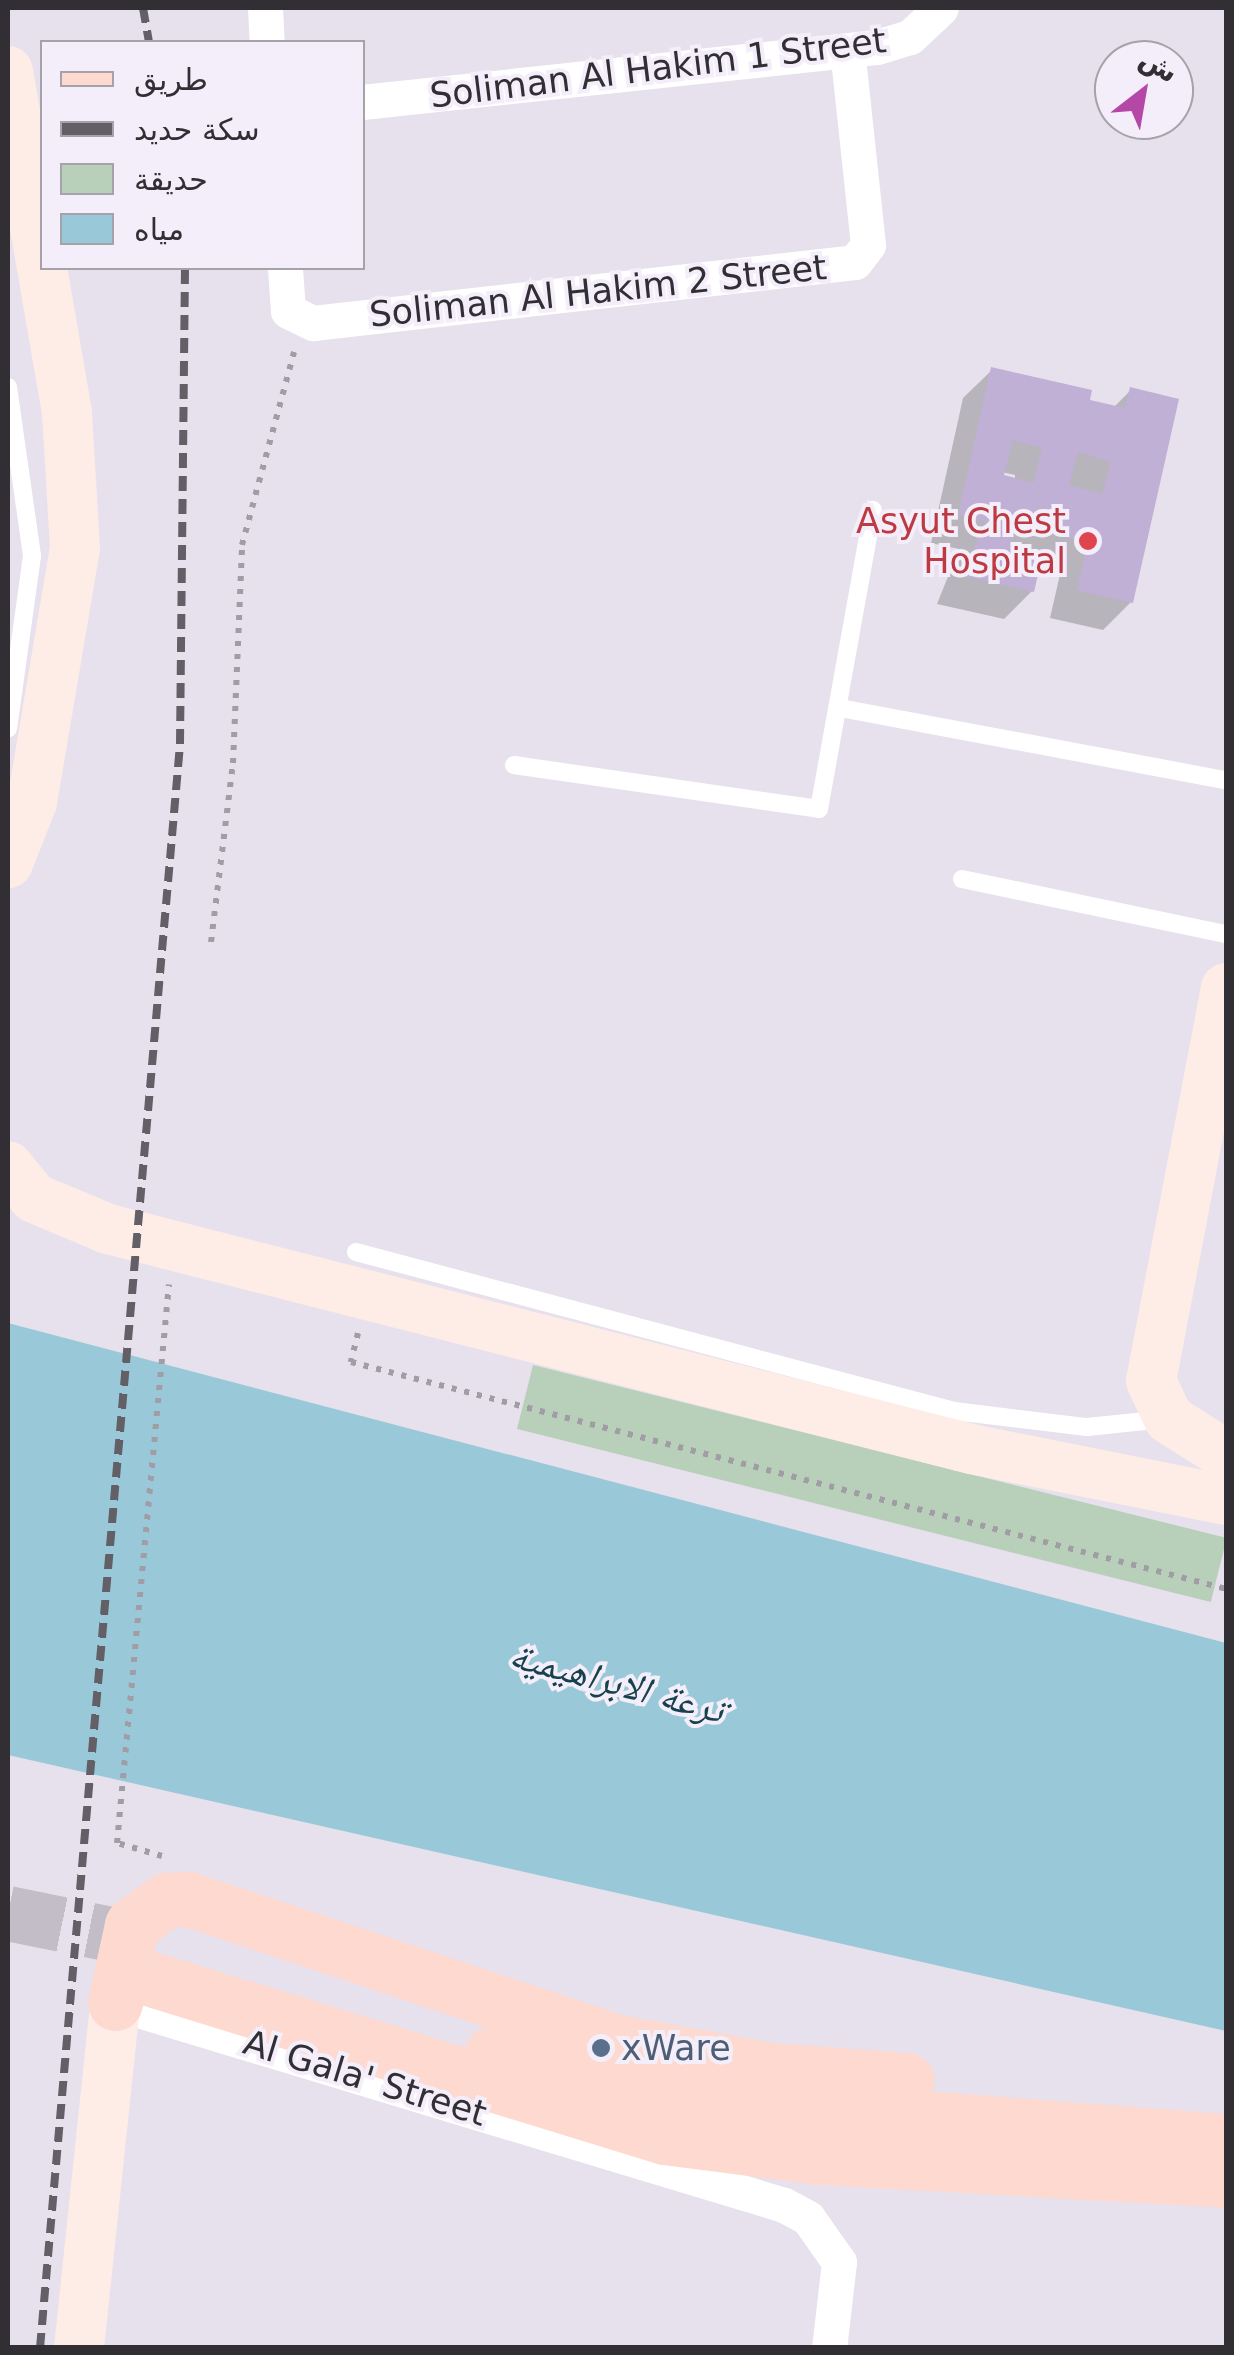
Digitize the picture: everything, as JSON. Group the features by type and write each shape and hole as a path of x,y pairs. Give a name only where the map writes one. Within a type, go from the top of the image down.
{"main road":[{"path":"8,72 51,503 54,701 32,802 8,862"},
{"path":"1226,988 1150,1381 1169,1419 1226,1455"},
{"path":"8,1166 64,1217 971,1449 1226,1500"},
{"path":"79,2348 142,1975 132,1925 166,1900 188,1899 541,2022 771,2070 951,2083 1012,2122"},
{"path":"142,1975 595,2080 772,2110 1012,2122 1226,2141"},
{"path":"142,1975 429,2072 664,2137 820,2157 1226,2180"}],"street":[{"path":"264,8 267,40"},
{"name":"Soliman Al Hakim 1 Street","path":"365,102 847,50 910,37 941,8"},
{"name":"Soliman Al Hakim 2 Street","path":"302,323 861,259 868,245 847,50"},
{"path":"285,270 288,311 302,323"},
{"name":"Al Gala' Street","path":"142,1975 784,2204 808,2218 839,2262 829,2348"}],"lane":[{"path":"8,387 51,503 8,728"},
{"path":"514,766 808,812 827,801 872,510"},
{"path":"840,708 1226,780"},
{"path":"962,879 1226,934"},
{"path":"356,1252 954,1411 1087,1427 1169,1419"}],"path":[{"path":"211,942 233,762 242,545 302,323"},
{"path":"117,1843 170,1283"},
{"path":"361,1318 352,1362 1226,1589"}],"green space":[{"path":"533,1365 1226,1538 1211,1602 517,1429"}],"water":[{"name":"ترعة الابراهيمية","path":"8,1323 1226,1643 1226,2031 8,1755"}],"building":[{"path":"991,367 1092,390 1090,400 1125,408 1130,387 1179,399 1133,603 1077,590 1088,542 1015,526 1010,550 1042,557 1034,592 964,576 985,521 958,515","holes":["1013,440 1042,448 1033,483 1004,475","1078,452 1111,462 1102,494 1069,485"]}],"tunnel":[{"path":"8,1913 161,1944"}],"railway":[{"path":"143,8 149,40"},
{"path":"40,2348 180,744 185,270"}],"place":[{"name":"Asyut Chest Hospital","path":"1088,541"},
{"name":"xWare","path":"601,2048"}]}
